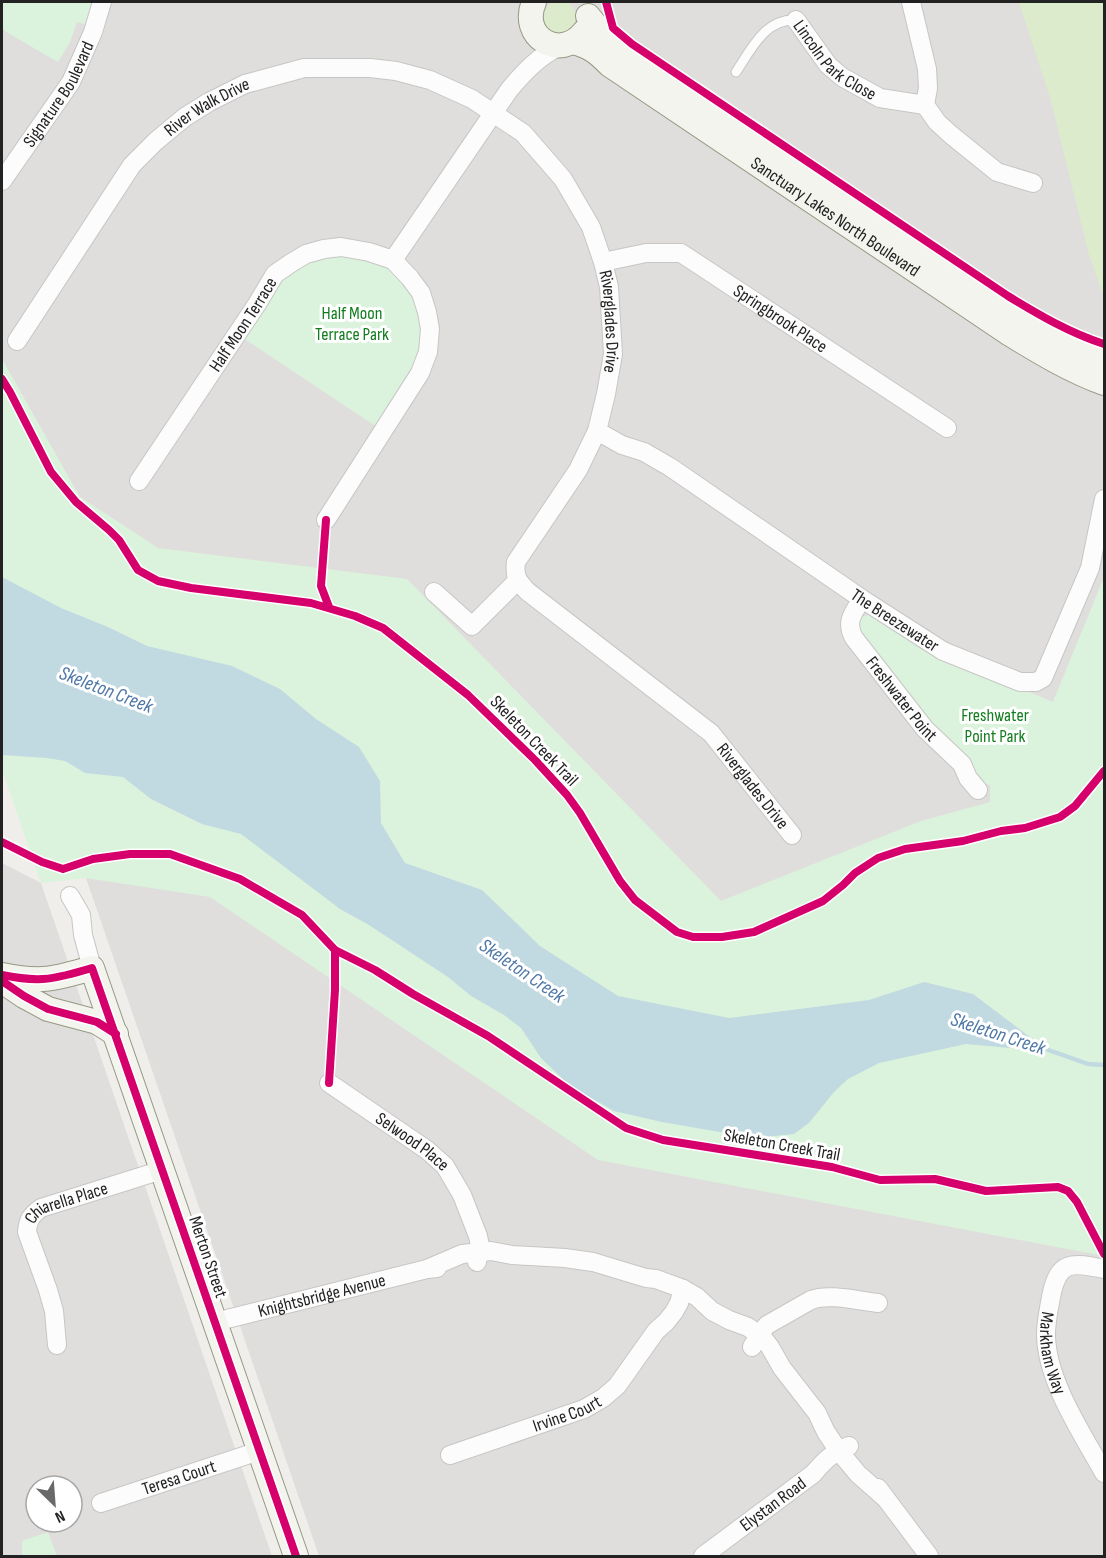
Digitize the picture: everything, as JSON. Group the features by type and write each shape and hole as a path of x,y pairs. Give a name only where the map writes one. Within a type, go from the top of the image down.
{"street":[{"name":"Signature Boulevard","path":"2,181 71,82 93,32 102,2"},
{"path":"911,2 927,69 928,88 925,105 937,122 997,172 1033,183"},
{"path":"326,520 420,373 428,352 430,329 421,293 393,260 521,75 544,54 567,44 584,31 587,24 586,9"},
{"name":"Sanctuary Lakes North Boulevard","path":"586,9 602,33 616,45 1010,311 1055,338 1104,361"},
{"path":"521,75 530,52 528,12"},
{"name":"Sanctuary Lakes North Boulevard","path":"528,12 544,41 552,45 588,46 610,65 1010,334 1075,371 1104,383"},
{"name":"Lincoln Park Close","path":"796,20 828,64 842,76 880,98 925,105"},
{"name":"River Walk Drive","path":"17,341 132,165 185,117 245,84 304,68 370,68 430,80 472,99 493,114"},
{"name":"Riverglades Drive","path":"493,114 523,133 563,179 591,227 609,287 613,354 597,431 578,470 516,562 515,572 518,580 527,591 711,733 792,835"},
{"name":"Half Moon Terrace","path":"139,481 275,274 306,254 324,249 341,247 360,250 393,260"},
{"name":"Springbrook Place","path":"603,262 646,253 681,252 947,428"},
{"name":"The Breezewater","path":"597,431 622,446 644,452 670,467 942,651 1020,682 1036,682 1043,678 1090,568 1104,499"},
{"path":"434,592 472,626 518,580"},
{"name":"Freshwater Point","path":"862,598 850,622 849,629 854,638 925,729 962,764 968,778 978,790"},
{"name":"Merton Street","path":"70,896 81,915 83,935 93,968 296,1557"},
{"path":"2,975 49,980 93,968"},
{"path":"2,981 48,1009 97,1022 116,1034"},
{"name":"Selwood Place","path":"329,1083 437,1158 445,1166 467,1205 478,1236 480,1246 476,1255"},
{"name":"Chiarella Place","path":"57,1345 54,1311 27,1232 32,1214 41,1208 162,1170"},
{"name":"Knightsbridge Avenue","path":"215,1322 492,1251 512,1255 593,1262 646,1278 657,1279 679,1296 697,1297 712,1311 758,1341 817,1413 835,1429 843,1451 868,1470 884,1497 929,1557"},
{"name":"Markham Way","path":"1104,1269 1078,1264 1065,1268 1057,1275 1053,1286 1046,1334 1056,1384 1104,1473"},
{"name":"Irvine Court","path":"450,1455 584,1409 603,1398 617,1386 656,1331 666,1308 679,1296"},
{"path":"758,1341 774,1330 784,1317 817,1298 878,1303"},
{"name":"Teresa Court","path":"101,1503 259,1451"},
{"name":"Elystan Road","path":"703,1557 813,1474 827,1458 843,1451"}],"lane":[{"name":"Lincoln Park Close","path":"736,72 765,31 778,22 796,20"}],"shaded area":[{"path":"2,2 1104,2 1104,1556 319,1556 86,878 2,652"},
{"path":"2,863 41,883 272,1556 2,1556"}],"green space":[{"path":"560,1 571,6 576,17 571,28 560,33 549,28 544,17 549,6"},
{"path":"2,2 96,2 90,26 77,22 70,42 58,62 2,28"},
{"path":"1019,2 1104,2 1104,298 1089,255 1051,101"},
{"name":"Half Moon Terrace Park","path":"369,252 410,278 428,352 383,431 237,334 257,304 306,254"},
{"name":"Freshwater Point Park","path":"2,359 80,497 158,548 407,579 721,901 921,821 990,802 990,785 984,784 939,733 857,633 859,619 874,614 941,655 1053,702 1104,577 1104,1256 598,1160 210,897 86,878 41,883 2,770"},
{"path":"49,1534 57,1556 22,1556 22,1541"}],"water":[{"path":"2,577 61,608 147,646 232,666 280,689 316,719 359,747 380,781 381,823 405,863 482,890 540,946 618,996 729,1018 869,1000 924,982 973,994 1046,1049 966,1044 879,1063 848,1079 834,1092 809,1123 794,1134 754,1138 614,1111 570,1086 541,1058 521,1028 504,1015 471,996 448,977 369,925 340,909 241,834 202,824 151,799 123,777 85,773 65,761 2,755"}],"waterway":[{"name":"Skeleton Creek","path":"1040,1047 1088,1064 1104,1065"}],"cycle path":[{"path":"606,2 613,28 632,44 1008,296 1055,323 1104,344"},
{"name":"Skeleton Creek Trail","path":"2,379 51,472 76,502 119,540 138,570 158,581 191,588 311,603 355,616 383,628 468,695 535,760 580,813 620,881 635,900 677,932 693,937 722,937 754,932 823,901 855,873 878,858 905,849 963,841 1001,831 1025,828 1060,817 1075,806 1104,771"},
{"path":"326,520 321,586 329,607"},
{"name":"Skeleton Creek Trail","path":"2,842 42,862 63,869 93,859 130,854 170,854 240,879 302,915 335,950 375,970 488,1036 626,1128 663,1140 832,1167 880,1180 935,1179 986,1191 1058,1187 1068,1191 1077,1202 1104,1254"},
{"path":"329,1083 335,990 335,950"},
{"path":"2,975 27,979 48,979 92,968 296,1556"},
{"path":"2,981 48,1009 97,1022 116,1034"}]}
